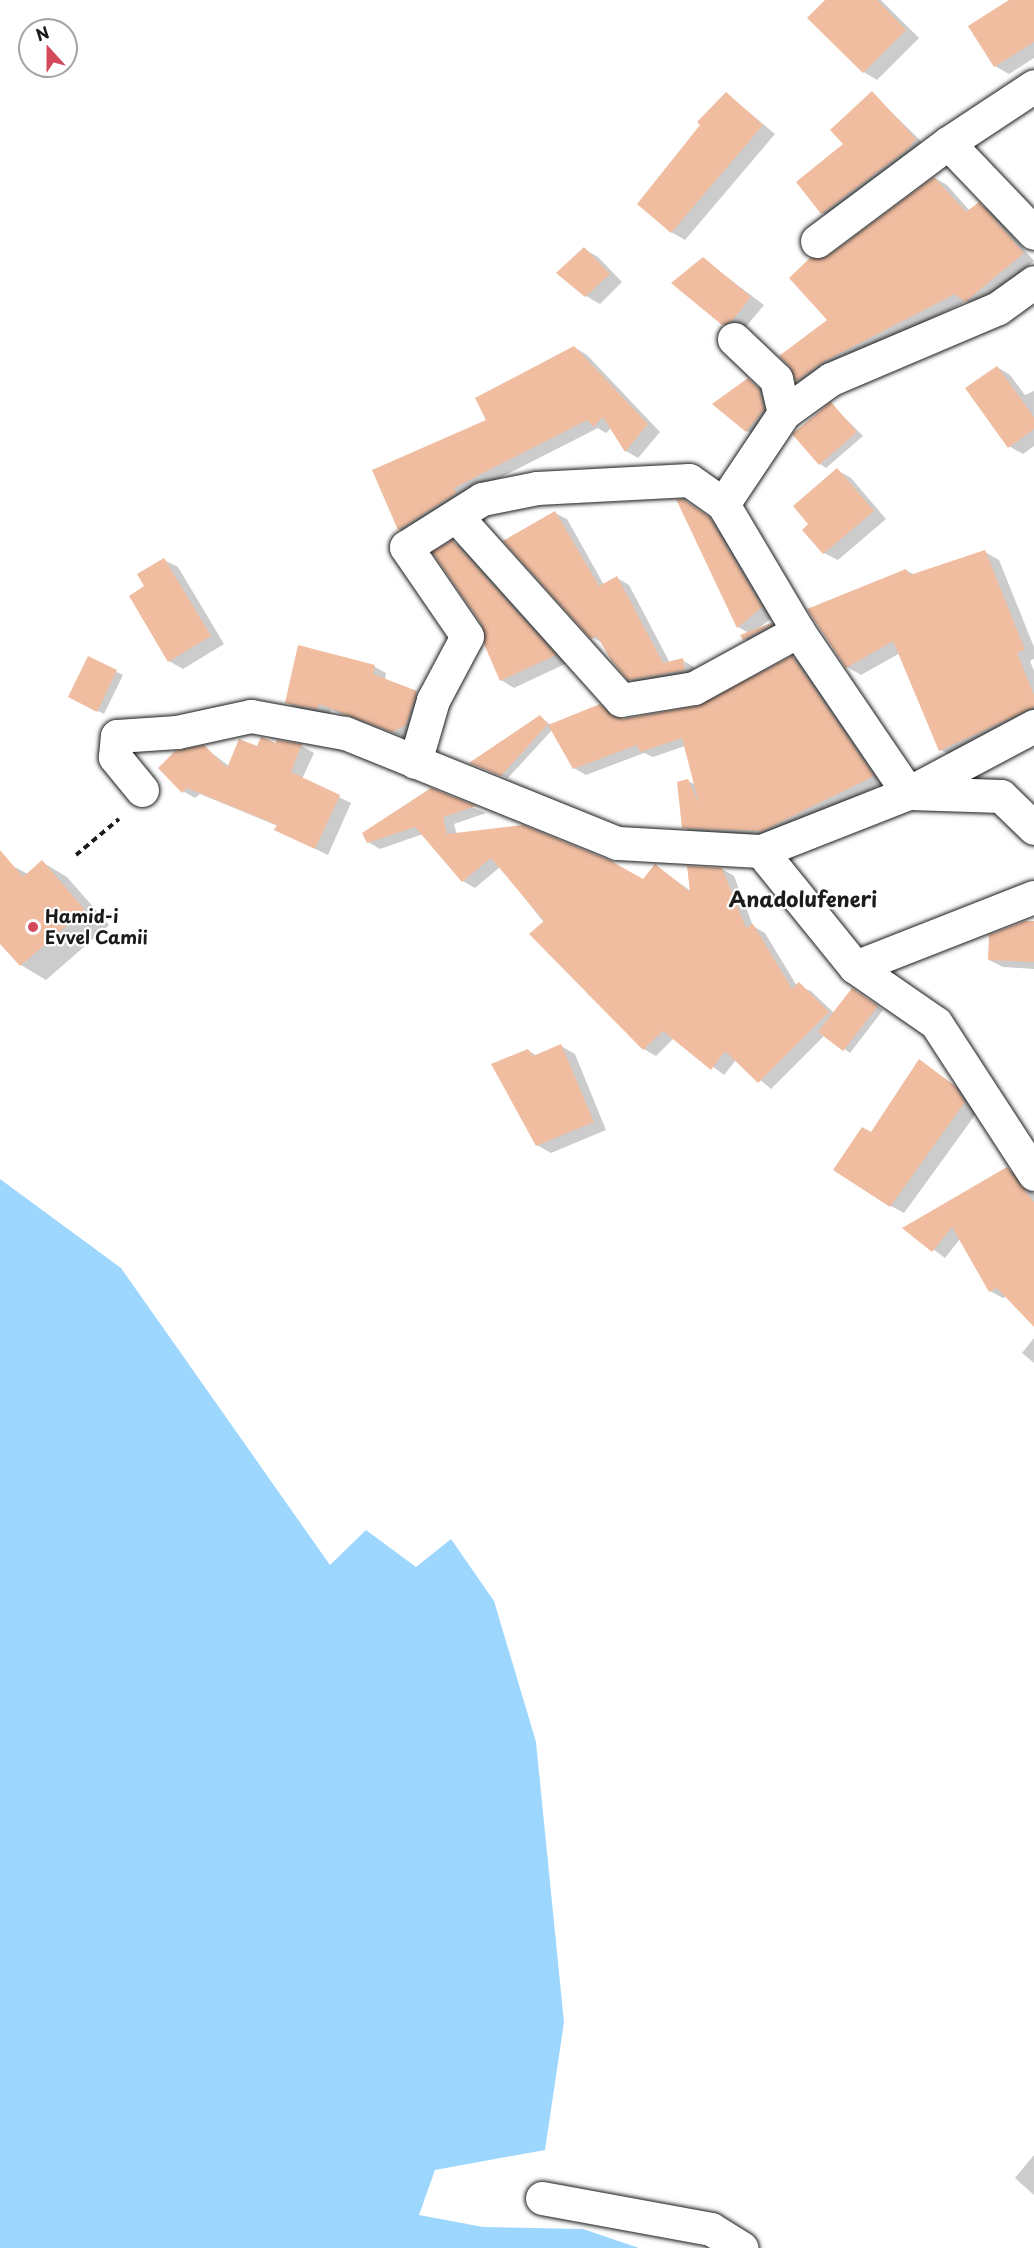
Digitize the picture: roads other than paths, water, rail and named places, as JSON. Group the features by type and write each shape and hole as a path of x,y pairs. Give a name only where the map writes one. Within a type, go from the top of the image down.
{"street":[{"path":"817,241 948,143 1034,86"},
{"path":"948,143 1034,233"},
{"path":"723,504 784,413 831,379 998,308 1034,282"},
{"path":"734,339 776,379 784,413"},
{"path":"415,762 433,700 467,636 406,547 456,516 493,497 537,488 616,481 689,480 723,504 798,631 908,793"},
{"path":"456,516 621,700 694,688 798,631"},
{"path":"142,790 115,757 117,736 177,732 251,716 345,733 616,843 761,851 908,793 1034,726"},
{"path":"908,793 1001,796 1034,828"},
{"path":"761,851 855,968 936,1023 1034,1174"},
{"path":"855,968 1034,897"},
{"path":"542,2198 711,2229 742,2248"}],"water":[{"path":"0,1179 121,1268 330,1565 366,1530 416,1567 451,1539 494,1601 536,1742 564,2022 545,2150 435,2170 419,2215 483,2227 583,2229 639,2248 0,2248"}],"place":[{"name":"Hamid-i Evvel Camii","path":"33,927"}],"district":[{"name":"Anadolufeneri","path":"803,898"}]}
